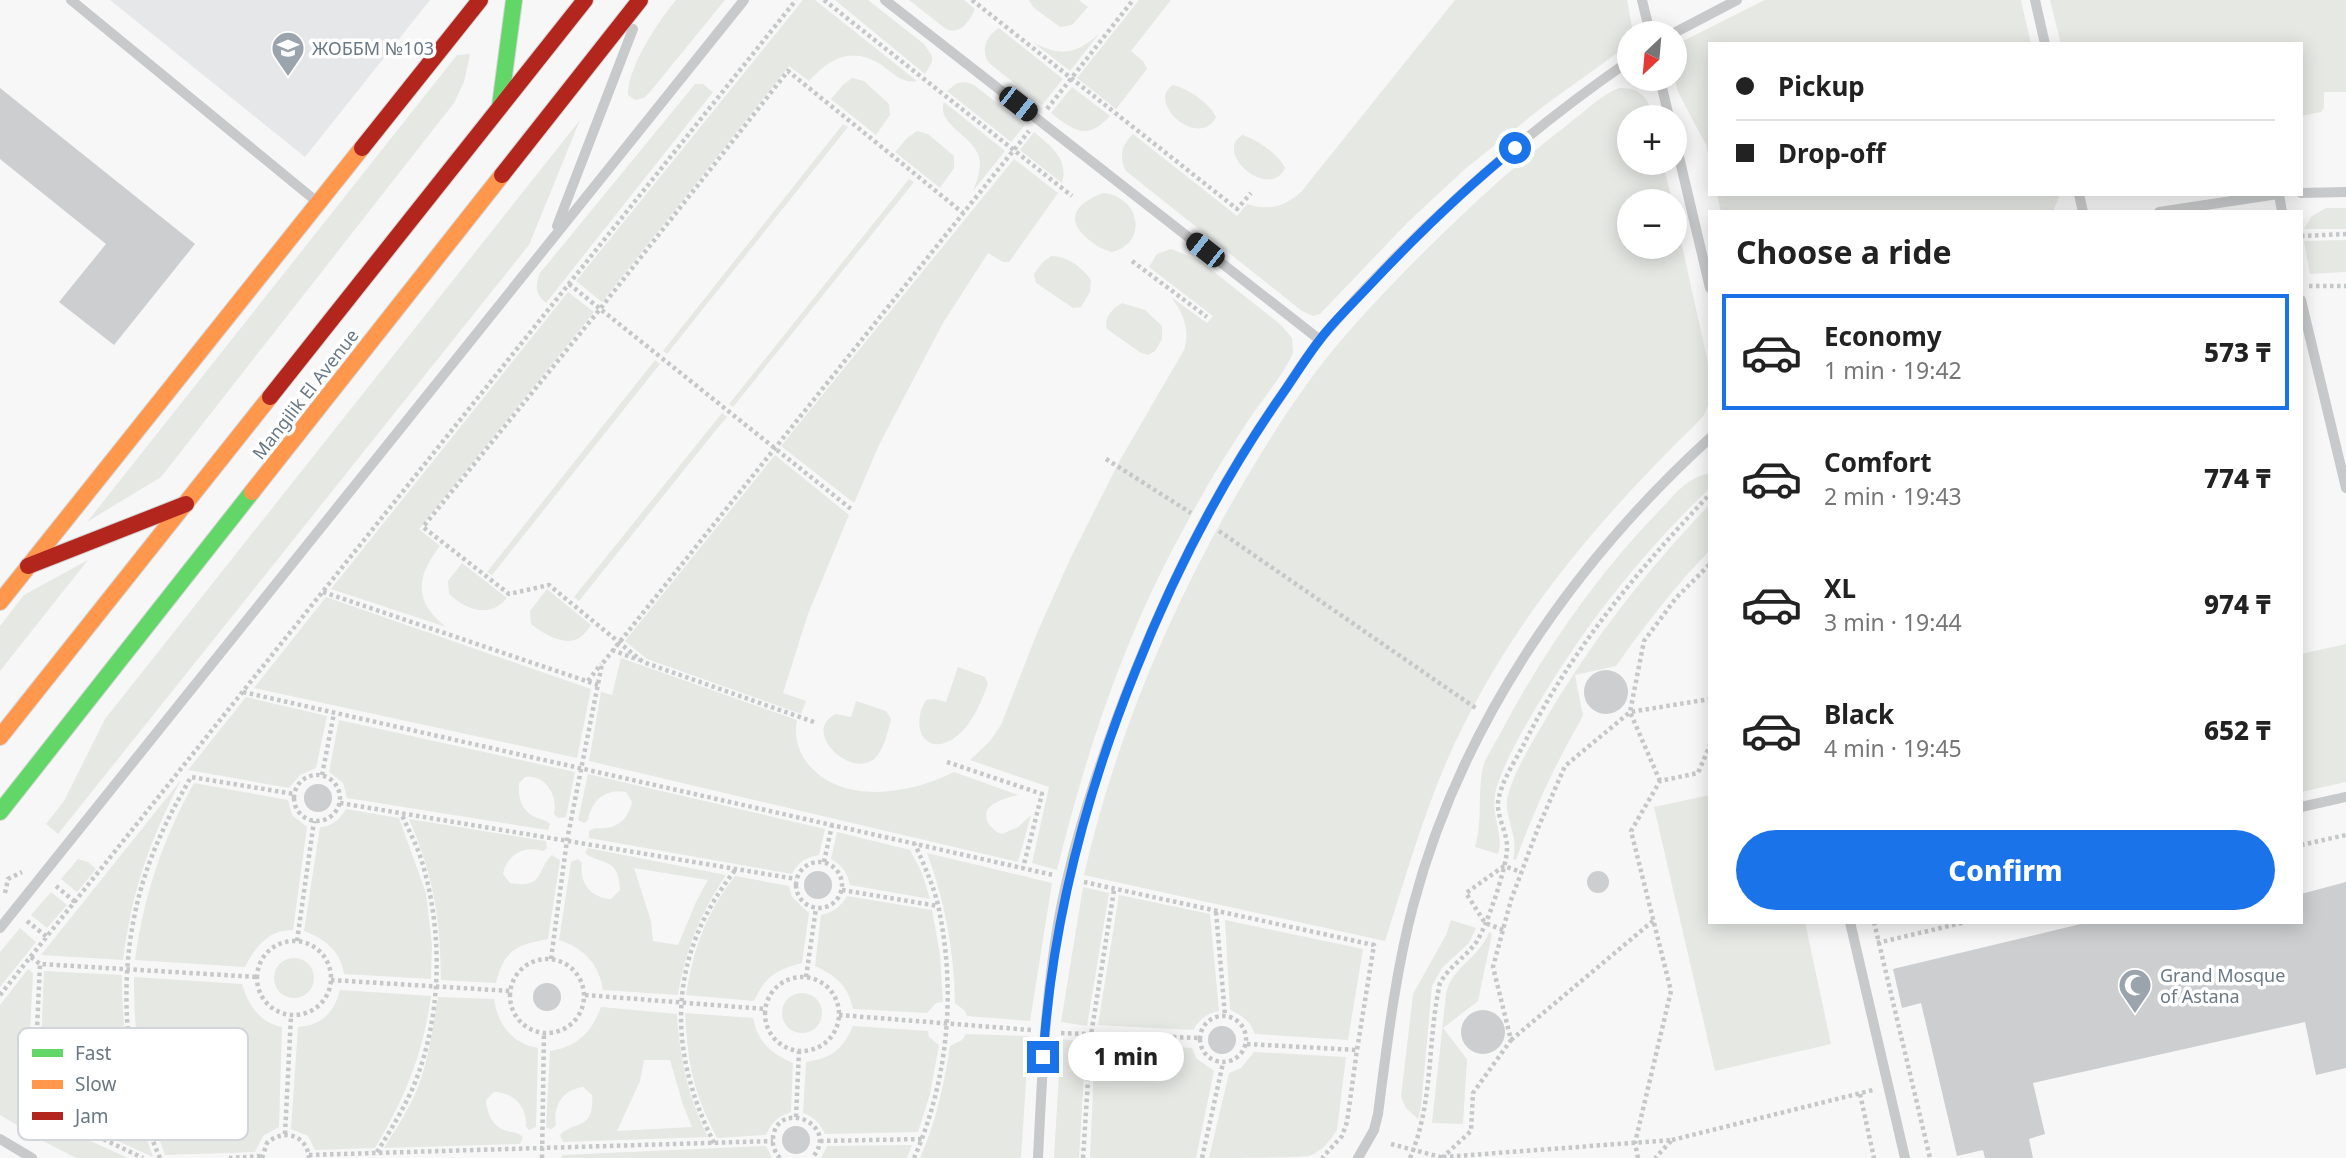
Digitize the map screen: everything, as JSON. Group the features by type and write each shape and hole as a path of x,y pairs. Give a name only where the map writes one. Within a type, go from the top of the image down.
{"main road":[{"path":"0,602 480,0"},
{"path":"499,109 514,0"},
{"name":"Mangilik El Avenue","path":"0,737 585,0"},
{"name":"Mangilik El Avenue","path":"0,813 642,0"},
{"path":"28,566 187,504"}],"lane":[{"path":"71,0 318,202"},
{"path":"553,236 642,0"},
{"path":"0,928 744,0"},
{"path":"886,0 1320,340"},
{"path":"1642,0 1647,21"},
{"path":"1687,26 1737,0"},
{"path":"2035,0 2045,42"},
{"path":"1038,1158 1045,1024 1059,918 1076,844 1108,738 1160,608 1203,520 1252,436 1320,340 1391,262 1473,182 1578,97 1617,69"},
{"path":"1683,175 1708,280"},
{"path":"2303,193 2346,192"},
{"path":"2173,210 2265,196"},
{"path":"2303,308 2346,488"},
{"path":"1358,1158 1374,1130 1378,1114 1397,978 1413,905 1440,822 1466,762 1537,636 1578,577 1621,527 1708,440"},
{"path":"2303,807 2346,797"},
{"path":"1850,924 1905,1158"},
{"path":"0,1139 32,1158"}],"path":[{"path":"0,995 796,0"},
{"path":"824,0 1072,196"},
{"path":"972,0 1237,209 1251,193"},
{"path":"1047,109 1133,0"},
{"path":"643,662 550,585 509,594 423,527 788,71 963,213"},
{"path":"587,681 1030,130"},
{"path":"2303,236 2346,234"},
{"path":"1132,261 1208,317"},
{"path":"569,284 851,509"},
{"path":"2303,285 2346,286"},
{"path":"1106,459 1203,520 1490,718"},
{"path":"1410,1158 1426,1107 1440,983 1446,973 1477,942 1504,866 1507,849 1497,807 1499,797 1539,714 1589,636 1652,555 1708,496"},
{"path":"1660,781 1630,712 1644,641 1676,598 1708,566"},
{"path":"323,592 598,685"},
{"path":"612,650 814,722"},
{"path":"551,959 567,840 602,664"},
{"path":"243,692 1057,876"},
{"path":"1511,1040 1493,967 1521,872 1564,766 1630,712 1708,699"},
{"path":"322,775 334,713"},
{"path":"1638,1158 1635,1143 1671,991 1631,831 1660,781 1698,773 1708,750"},
{"path":"947,762 1042,794 1023,868"},
{"path":"181,770 191,777 294,794"},
{"path":"322,775 334,781 341,795 340,803 332,817 325,821 314,821 303,817 298,811 294,805 294,794 304,778 322,775"},
{"path":"127,1028 132,934 148,866 168,817 191,777"},
{"path":"340,803 796,880"},
{"path":"376,1153 400,1113 419,1068 433,1015 435,943 431,897 422,859 401,813"},
{"path":"297,941 314,821"},
{"path":"824,862 832,825"},
{"path":"2303,845 2346,835"},
{"path":"914,1158 935,1099 947,1024 946,957 938,906 915,844"},
{"path":"824,862 836,867 840,874 842,890 834,903 816,908 800,898 796,891 796,880 807,864 824,862"},
{"path":"1504,866 1521,872"},
{"path":"1503,930 1485,923 1466,893 1504,866"},
{"path":"714,1143 701,1116 685,1063 681,1032 682,1003 689,962 703,919 736,869"},
{"path":"1083,881 1114,890 1374,945 1347,1122 1342,1136 1322,1158"},
{"path":"56,886 75,902"},
{"path":"842,890 938,906"},
{"path":"1083,1158 1091,1035 1114,890"},
{"path":"806,977 816,908"},
{"path":"1216,911 1225,1016"},
{"path":"27,921 47,937"},
{"path":"1443,1158 1471,1131 1473,1093 1511,1040 1653,921"},
{"path":"1874,924 1930,1158"},
{"path":"1856,948 1957,924"},
{"path":"297,941 312,946 322,954 329,965 331,980 330,990 315,1010 290,1016 269,1006 257,985 257,977 267,952 277,945 297,941"},
{"path":"31,957 40,964 257,977"},
{"path":"551,959 566,964 576,972 585,995 577,1019 568,1027 544,1034 522,1024 511,1003 510,991 520,970 530,963 551,959"},
{"path":"37,1028 40,964"},
{"path":"806,977 820,981 830,989 837,1000 839,1015 832,1037 823,1045 799,1051 787,1048 769,1032 765,1009 775,987 785,980 806,977"},
{"path":"331,980 510,991"},
{"path":"585,995 765,1009"},
{"path":"839,1015 1032,1030"},
{"path":"285,1134 290,1016"},
{"path":"1217,1016 1225,1016 1240,1022 1247,1036 1247,1044 1238,1058 1223,1063 1215,1061 1204,1052 1200,1038 1205,1024 1217,1016"},
{"path":"1061,1033 1200,1038"},
{"path":"542,1158 544,1034"},
{"path":"1247,1044 1357,1050"},
{"path":"796,1117 799,1051"},
{"path":"1202,1158 1223,1063"},
{"path":"1860,1094 1874,1158"},
{"path":"1391,1144 1443,1158 1671,1140 1843,1098"},
{"path":"780,1158 773,1147 778,1126 796,1117 813,1124 817,1130 820,1141 812,1158"},
{"path":"229,1158 262,1157 267,1143 285,1134 302,1140 309,1156 773,1141"},
{"path":"820,1141 922,1139"},
{"path":"105,1140 143,1158"},
{"path":"153,1140 160,1158"},
{"path":"1655,1158 1671,1140"}],"shaded area":[{"name":"ЖОББМ №103","path":"110,0 430,0 305,157"},
{"path":"676,0 725,0 650,92 644,98 635,100 628,95 638,58 661,19"},
{"path":"803,0 815,0 917,81 903,80 883,66 862,57 834,60 809,81 789,66 602,302 576,281"},
{"path":"835,0 868,0 924,44 932,56 932,62 925,74"},
{"path":"909,0 964,0 975,9 964,26 951,30"},
{"path":"1029,0 1079,0 1088,7 1072,25 1060,27 1033,7"},
{"path":"1139,0 1171,0 1131,51 1143,61 1147,69 1116,109 1077,78"},
{"path":"1455,0 1627,0 1631,21 1617,21 1617,53 1545,105 1465,169 1407,223 1320,314 1313,316 1302,311 1126,171 1122,151 1133,134 1237,216 1247,204 1276,206 1301,192"},
{"path":"1765,0 2021,0 2031,42 1708,42 1708,154 1687,105 1678,92 1687,91 1687,39"},
{"path":"2050,0 2346,0 2346,92 2324,92 2324,108 2321,112 2303,116 2303,42 2060,42"},
{"path":"999,28 1063,79 1042,105 986,58 986,44"},
{"path":"1099,34 1070,71 1034,43 1061,52 1083,46"},
{"path":"470,54 464,82 454,103 161,477 87,522 457,55"},
{"path":"852,78 864,81 889,104 890,115 876,135 831,99"},
{"path":"957,83 974,85 1025,125 1011,142 947,91"},
{"path":"695,84 703,84 713,92 546,303 537,289 540,273"},
{"path":"1173,85 1191,93 1209,107 1216,117 1208,126 1188,126 1170,112 1166,93"},
{"path":"1072,87 1110,116 1094,129 1080,131 1051,113"},
{"path":"1617,89 1617,91 1636,91 1649,104 1617,105 1617,175 1666,175 1669,189 1617,189 1617,259 1685,259 1708,363 1708,405 1696,424 1622,500 1587,541 1523,625 1494,670 1468,717 1436,787 1385,941 1084,875 1113,769 1151,666 1173,616 1223,518 1292,406 1326,359 1388,288 1489,190 1600,99"},
{"path":"944,102 1005,151 973,191 979,170 979,157 970,142 945,117"},
{"path":"580,120 529,245 58,834 46,824 64,801 105,719"},
{"path":"843,124 848,127 667,354 663,351"},
{"path":"917,131 928,134 954,156 954,168 940,188 895,152"},
{"path":"1034,132 1061,160 1064,174 1062,183 1020,150"},
{"path":"1242,135 1254,140 1278,158 1285,168 1278,177 1257,177 1239,162 1234,153 1235,143"},
{"path":"1014,159 1058,193 1009,262 1003,262 988,253 943,323 880,443 854,503 781,446"},
{"path":"909,179 914,182 733,407 729,404"},
{"path":"1103,193 1116,196 1125,202 1135,220 1131,239 1124,247 1112,252 1099,247 1083,234 1075,220 1079,208 1085,202"},
{"path":"1717,196 2059,196 2054,210 1721,210"},
{"path":"2326,208 2346,208 2346,229 2304,229 2312,216"},
{"path":"2346,240 2346,272 2310,274 2304,241"},
{"path":"1171,249 1199,260 1281,325 1292,338 1293,353 1211,479 1146,603 1096,734 1057,870 1032,863 1049,787 970,760 990,741 1001,725 1037,633 1071,557 1120,460 1184,350 1185,322 1171,297 1207,323 1213,316 1149,267 1157,254"},
{"path":"1051,256 1074,263 1091,280 1090,292 1081,307 1073,308 1036,283 1034,274"},
{"path":"568,292 594,312 419,529 440,546 426,568 422,588 428,608 446,627 331,589"},
{"path":"1122,303 1145,310 1162,326 1162,339 1155,351 1148,355 1141,353 1107,329 1106,321 1110,314"},
{"path":"655,360 660,364 492,575 487,572"},
{"path":"722,413 727,417 579,601 574,597"},
{"path":"775,455 849,515 808,614 783,693 806,701 801,714 647,659 625,641"},
{"path":"1708,474 1708,490 1642,559 1601,610 1564,663 1519,737 1495,796 1494,806 1500,838 1498,854 1475,847 1484,763 1516,704 1591,590 1680,489 1699,476"},
{"path":"1708,506 1708,552 1661,606 1616,666 1575,675 1583,716 1546,786 1516,860 1513,859 1514,843 1507,799 1514,778 1565,688 1602,633 1664,554"},
{"path":"88,560 0,671 0,626 24,595"},
{"path":"462,563 507,598 500,605 485,610 471,608 456,600 449,594 448,581"},
{"path":"547,589 591,625 579,638 561,640 547,635 531,624 530,611"},
{"path":"326,597 591,689 577,758 254,688"},
{"path":"2346,644 2346,782 2303,792 2303,654"},
{"path":"621,658 797,720 797,739 803,757 817,773 834,784 853,790 895,791 954,772 1018,795 995,803 986,815 989,824 1002,834 1018,827 1031,815 1018,862 589,761 601,692 612,695"},
{"path":"958,667 985,677 988,684 979,707 965,728 953,739 943,744 934,744 923,736 919,719 921,710 926,700 946,702"},
{"path":"246,697 327,716 316,768 300,775 289,788 188,770"},
{"path":"856,701 886,711 891,719 880,752 867,763 844,759 834,752 824,732 826,722 836,714 851,717"},
{"path":"339,720 575,772 566,817 558,818 554,814 554,800 549,788 539,779 532,777 525,777 519,783 520,799 530,814 550,824 548,830 347,798 343,783 329,772"},
{"path":"588,774 825,829 819,855 803,861 792,874 589,838 591,830 619,823 629,812 632,802 626,792 606,794 592,807 588,820 584,823 578,820"},
{"path":"181,780 143,867 131,911 123,960 41,955"},
{"path":"194,783 288,800 292,815 307,827 293,930 270,936 254,952 245,967 135,960 156,869"},
{"path":"1708,795 1708,924 1805,924 1831,1044 1715,1071 1654,807"},
{"path":"346,809 399,818 426,893 432,945 431,979 344,974 336,952 319,938 304,931 320,827 335,822"},
{"path":"409,819 546,841 547,848 543,851 523,850 508,861 503,874 510,883 534,881 552,855 560,860 548,939 513,951 503,963 496,983 441,980 434,898 418,840"},
{"path":"837,832 910,850 922,873 930,899 850,885 844,869 831,859"},
{"path":"588,848 726,875 695,932 678,995 603,990 598,972 589,958 559,940 571,862 578,859 582,863 582,877 588,888 598,896 611,899 620,890 619,879 613,867 585,853","holes":["634,868 708,880 678,945 653,941 651,921"]},
{"path":"927,853 1052,883 1030,1021 967,1016 955,1003 947,926"},
{"path":"78,859 88,862 96,869 77,892 61,879"},
{"path":"735,876 789,886 792,897 809,913 802,963 773,975 754,1001 686,995 702,932 716,904"},
{"path":"1083,887 1109,893 1087,1026 1061,1022"},
{"path":"51,892 67,905 47,928 31,915"},
{"path":"1119,895 1210,914 1219,1011 1204,1018 1193,1030 1098,1025"},
{"path":"847,896 932,910 940,955 943,1002 936,1003 927,1013 853,1009 840,982 815,966 821,915 836,908"},
{"path":"1225,920 1363,949 1348,1040 1255,1034 1246,1019 1230,1010"},
{"path":"1451,920 1476,928 1469,943 1442,968 1432,986 1418,1119 1406,1108 1401,1097 1413,994 1446,935"},
{"path":"20,928 36,942 0,987 0,952"},
{"path":"1489,932 1492,934 1478,1001 1443,1028 1467,1059 1463,1124 1432,1123 1446,994 1454,976 1479,949"},
{"path":"294,958 302,959 308,964 313,970 313,986 308,992 302,997 294,998 286,997 280,992 275,986 274,978 275,970 280,964 286,959"},
{"path":"28,969 33,973 30,1028 18,1028 18,1126 0,1115 0,1005"},
{"path":"44,971 122,975 125,1028 42,1028"},
{"path":"134,977 242,984 256,1012 267,1021 282,1027 279,1127 263,1136 255,1152 165,1155 160,1140 248,1140 248,1028 136,1028"},
{"path":"340,990 431,996 423,1037 411,1075 375,1148 315,1150 308,1136 291,1129 298,1027 314,1024 326,1016"},
{"path":"802,993 810,994 816,999 821,1005 821,1021 816,1027 810,1032 802,1033 794,1032 788,1027 783,1021 782,1013 783,1005 788,999 794,994"},
{"path":"438,997 494,999 499,1017 508,1031 521,1042 538,1048 536,1127 529,1130 522,1107 508,1095 494,1092 486,1100 494,1123 523,1137 520,1144 384,1148 406,1111 422,1076"},
{"path":"601,1007 677,1014 686,1077 708,1137 563,1142 560,1135 587,1120 590,1114 592,1095 583,1087 564,1095 556,1111 556,1125 552,1129 546,1128 550,1051 568,1046 582,1037 593,1024","holes":["644,1060 670,1060 692,1127 617,1131 640,1081"]},
{"path":"685,1013 753,1018 758,1034 766,1046 793,1063 791,1112 776,1120 766,1135 717,1138 693,1078"},
{"path":"853,1026 928,1031 929,1037 939,1045 930,1094 918,1132 825,1134 816,1121 803,1113 806,1062 835,1052"},
{"path":"966,1034 1029,1036 1021,1158 920,1158 939,1103 950,1046 962,1040"},
{"path":"1061,1039 1086,1042 1079,1158 1054,1158"},
{"path":"1095,1043 1192,1048 1196,1058 1214,1071 1196,1158 1090,1158"},
{"path":"1254,1052 1346,1057 1337,1130 1317,1152 1299,1157 1209,1158 1229,1073 1241,1068"},
{"path":"41,1140 88,1140 128,1158 76,1158"},
{"path":"116,1140 148,1140 153,1157"},
{"path":"912,1145 907,1158 821,1158 827,1146"},
{"path":"766,1146 772,1158 561,1158 562,1155"}],"building":[{"path":"0,88 195,244 114,345 59,302 106,244 0,159"},
{"path":"1606,670 1621,677 1628,692 1621,707 1606,714 1591,707 1584,692 1591,677"},
{"path":"318,784 328,788 332,798 328,808 318,812 308,808 304,798 308,788"},
{"path":"818,871 828,875 832,885 828,895 818,899 808,895 804,885 808,875"},
{"path":"1598,871 1606,874 1609,882 1606,890 1598,893 1590,890 1587,882 1590,874"},
{"name":"Grand Mosque of Astana","path":"2346,882 2346,1068 2316,1075 2305,1022 2033,1083 2045,1134 2029,1139 2033,1158 1985,1158 1983,1150 1957,1156 1921,1003 1902,1008 1893,969 2081,924 2303,924 2303,893"},
{"path":"547,983 557,987 561,997 557,1007 547,1011 537,1007 533,997 537,987"},
{"path":"1483,1010 1498,1017 1505,1032 1498,1047 1483,1054 1468,1047 1461,1032 1468,1017"},
{"path":"1222,1026 1232,1030 1236,1040 1232,1050 1222,1054 1212,1050 1208,1040 1212,1030"},
{"path":"796,1126 806,1130 810,1140 806,1150 796,1154 786,1150 782,1140 786,1130"}],"traffic: fast":[{"path":"500,106 514,0"},
{"path":"0,812 252,492"}],"traffic: slow":[{"path":"0,602 362,148"},
{"path":"252,492 502,175"},
{"path":"0,737 270,397"}],"traffic: jam":[{"path":"362,148 480,0"},
{"path":"270,397 585,0"},
{"path":"502,175 640,0"},
{"path":"28,566 186,504"}],"place":[{"name":"ЖОББМ №103","path":"288,78"},
{"name":"Grand Mosque of Astana","path":"2135,1015"}],"route":[{"path":"1043,1057 1059,918 1076,844 1108,738 1160,608 1203,520 1252,436 1326,332 1391,262 1473,182 1515,148"}]}
